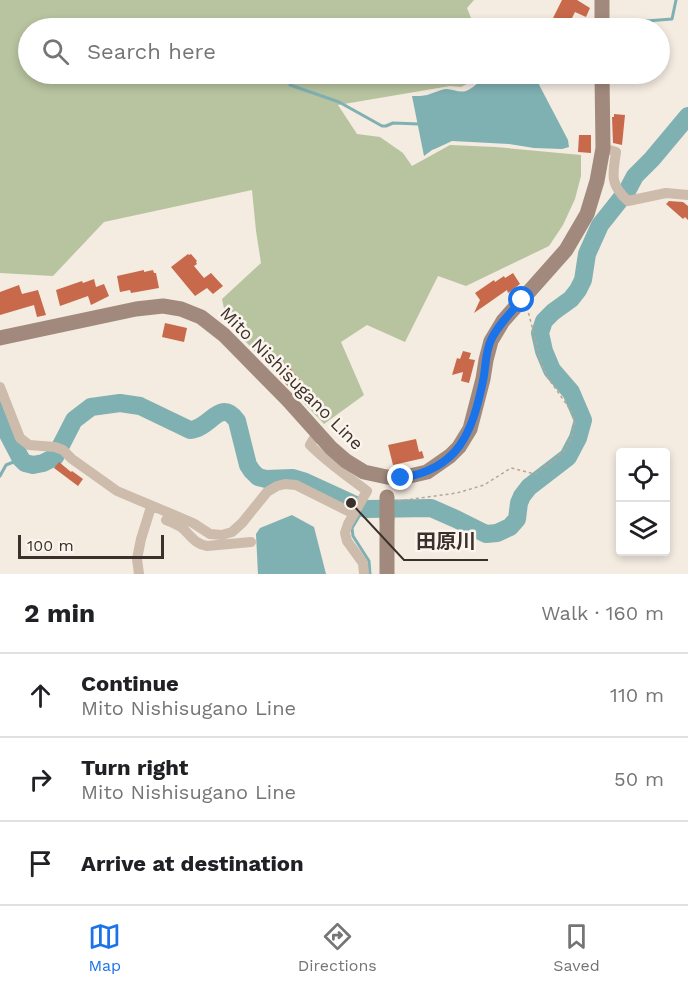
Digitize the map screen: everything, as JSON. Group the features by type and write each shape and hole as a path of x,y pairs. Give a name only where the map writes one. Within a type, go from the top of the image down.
{"main road":[{"path":"602,0 602,18"},
{"name":"Mito Nishisugano Line","path":"0,338 136,309 163,306 181,309 201,317 224,335 346,461 364,472 387,477 401,478 427,471 459,447 470,429 491,341 503,321 566,250 586,214 597,182 603,148 602,84"},
{"path":"387,477 391,499 387,519 387,574"}],"street":[{"path":"603,148 616,152 613,179 618,192 628,201 666,193 688,195"},
{"path":"0,387 20,438 29,445 59,449 106,485 178,525 200,545 251,542"},
{"path":"317,433 310,445 341,473 367,491 345,532 347,541 363,563 364,574"},
{"path":"150,510 193,523 210,534 222,535 232,532 242,523 267,492 285,484 296,485 356,510"},
{"path":"139,574 137,559 150,510"}],"path":[{"path":"391,499 457,494 484,485 511,468 535,474 565,450 572,437 575,421 572,412 548,378 542,365 525,302 522,300"}],"green space":[{"path":"0,0 474,0 467,8 471,18 18,18 18,84 467,84 461,87 450,86 338,105 357,134 380,137 403,153 412,166 450,145 581,155 581,176 575,199 563,225 549,246 466,286 438,276 405,342 367,325 341,342 364,395 324,424 227,322 222,299 261,263 252,190 104,222 53,276 0,273"}],"water":[{"path":"477,84 539,84 568,140 569,147 534,148 509,144 452,141 424,156 412,96 446,89 461,92"},
{"path":"292,515 314,527 326,574 258,574 256,534 260,528"}],"building":[{"path":"562,0 577,0 590,8 586,17 575,12 572,18 553,18"},
{"path":"614,114 625,115 622,145 613,143 612,117"},
{"path":"579,135 591,135 591,153 578,152"},
{"path":"669,201 683,202 688,206 688,220 685,217 683,219 666,204"},
{"path":"191,254 197,261 194,266 204,278 211,273 223,286 213,294 207,288 195,296 171,267"},
{"path":"144,270 144,272 153,270 156,273 159,288 131,293 130,290 120,292 117,276"},
{"path":"513,273 520,284 508,293 507,290 474,313 480,300 475,293 494,280 495,282"},
{"path":"94,279 96,287 104,284 109,296 91,305 88,296 60,306 56,290"},
{"path":"19,285 22,294 38,290 46,315 37,317 34,305 0,315 0,292"},
{"path":"165,323 187,328 184,342 162,337"},
{"path":"463,351 471,353 469,359 475,360 469,383 461,381 463,372 452,375 457,358 460,359"},
{"path":"290,368 305,386 296,394 280,378"},
{"path":"416,439 419,452 422,451 424,458 393,465 388,445"},
{"path":"59,462 83,479 78,486 54,468"}],"waterway":[{"path":"670,19 672,19 676,0"},
{"path":"290,85 339,102 382,126 393,123 419,124"},
{"path":"0,403 8,434 25,463 33,465 55,457 74,420 91,407 120,403 140,406 190,430 225,412 231,414 237,421 248,465 258,477 293,478 366,509 431,508 486,534 497,533 510,527 517,519 519,503 529,487 568,457 578,438 583,420 571,392 552,370 544,351 540,333 544,321 571,299 578,290 583,280 587,254 600,225 627,191 635,176 688,116"},
{"path":"0,476 6,465 21,459"},
{"path":"364,508 352,528 353,536 369,561 370,574"}],"place":[{"name":"田原川","path":"351,503"}],"route":[{"path":"401,478 427,471 440,464 459,447 470,429 491,341 503,321 522,300"}]}
